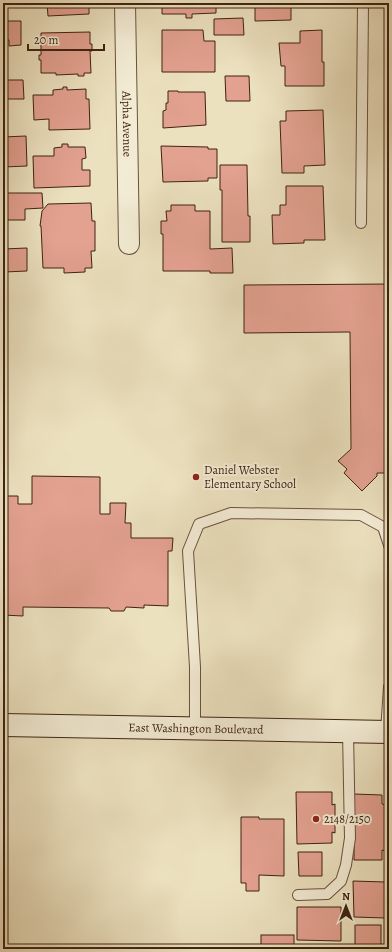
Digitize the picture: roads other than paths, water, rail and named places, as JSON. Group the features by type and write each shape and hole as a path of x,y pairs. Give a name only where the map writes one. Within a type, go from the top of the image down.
{"main road":[{"name":"East Washington Boulevard","path":"3,725 388,732"}],"street":[{"name":"Alpha Avenue","path":"125,3 129,244"}],"lane":[{"path":"361,223 363,3"},
{"path":"195,728 195,667 188,551 199,524 231,513 361,515 383,527 389,545"},
{"path":"388,732 389,687"},
{"path":"298,895 326,894 342,881 350,838 348,731"}],"place":[{"name":"Daniel Webster Elementary School","path":"196,477"},
{"name":"2148/2150","path":"316,819"}]}
